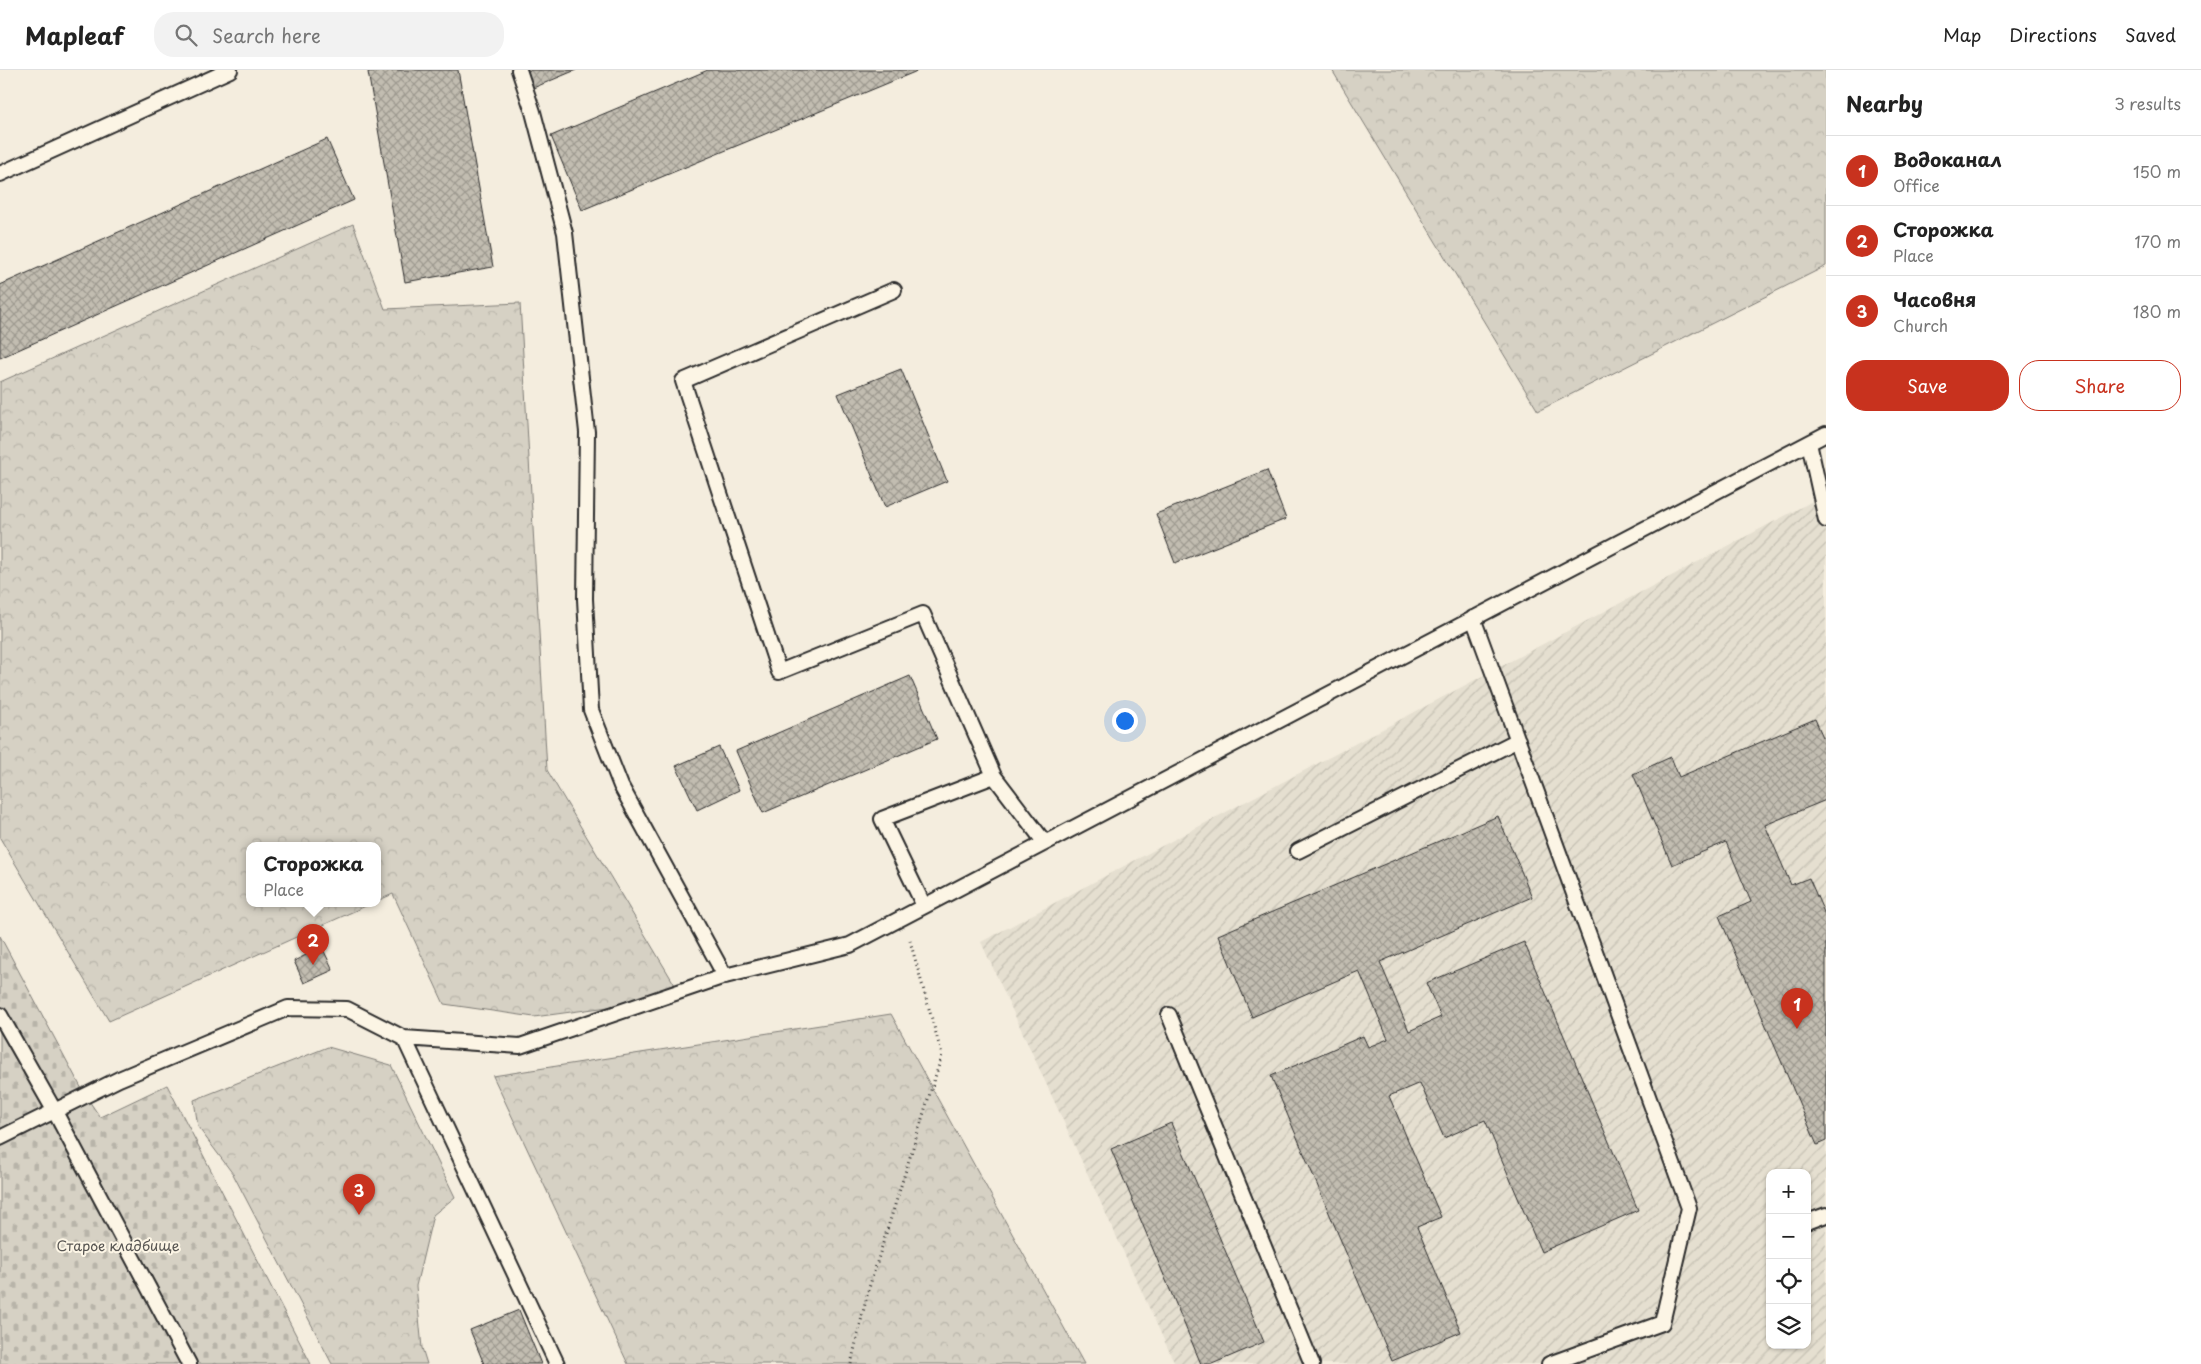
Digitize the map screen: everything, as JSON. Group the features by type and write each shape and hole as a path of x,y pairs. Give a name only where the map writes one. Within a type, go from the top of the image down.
{"lane":[{"path":"0,174 230,70"},
{"path":"519,70 533,112 562,224 568,263 587,432 584,598 591,710 621,786 726,976"},
{"path":"894,290 683,381 779,672 924,614 994,776 1045,842"},
{"path":"0,1138 119,1079 288,1008 347,1009 404,1038 520,1046 726,976 850,945 1826,434"},
{"path":"1809,443 1826,520"},
{"path":"1473,618 1689,1208 1662,1323 1549,1364"},
{"path":"1298,851 1518,740"},
{"path":"924,906 882,818 994,776"},
{"path":"0,1016 54,1110 189,1364"},
{"path":"1169,1016 1312,1364"},
{"path":"404,1038 557,1364"},
{"path":"1811,1221 1826,1215"}],"path":[{"path":"851,1364 868,1291 942,1055 903,917"}],"shaded area":[{"path":"1826,494 1826,1364 1175,1364 981,942"}],"green space":[{"path":"1332,70 1826,70 1826,266 1538,411"},
{"path":"353,224 385,309 520,303 547,770 682,997 534,1017 444,1004 393,894 381,899 381,842 246,842 246,907 363,907 109,1021 0,838 0,382"},
{"name":"Старое кладбище","path":"0,936 85,1095 100,1117 167,1085 311,1364 0,1364"},
{"path":"891,1014 1084,1364 628,1364 493,1076"},
{"path":"328,1047 391,1065 455,1197 433,1215 416,1286 422,1348 427,1364 332,1364 233,1174 198,1127 194,1100"}],"building":[{"path":"379,70 458,70 493,267 405,282 368,72"},
{"path":"526,70 576,70 533,88"},
{"path":"708,70 917,71 582,210 551,136"},
{"path":"327,139 354,200 0,358 0,285"},
{"path":"901,369 947,481 885,507 838,394"},
{"path":"1267,470 1286,519 1175,563 1156,514"},
{"path":"910,676 937,739 763,813 736,751"},
{"path":"1815,719 1826,744 1826,800 1765,825 1791,885 1809,878 1826,917 1826,1141 1817,1145 1719,916 1751,902 1726,842 1672,865 1633,774 1671,757 1679,777"},
{"path":"719,747 739,790 697,810 676,766"},
{"path":"1498,816 1532,897 1380,962 1409,1031 1441,1017 1426,983 1524,942 1638,1210 1541,1252 1485,1120 1444,1138 1420,1083 1389,1096 1441,1217 1417,1227 1461,1332 1392,1361 1271,1076 1363,1036 1368,1047 1388,1039 1359,971 1252,1017 1218,935"},
{"path":"322,947 333,970 304,983 294,961"},
{"path":"1171,1123 1264,1342 1212,1364 1201,1364 1111,1149"},
{"path":"519,1310 541,1364 484,1364 470,1330"}],"place":[{"name":"Сторожка","path":"313,965"},
{"name":"Водоканал","path":"1797,1029"},
{"name":"Часовня","path":"359,1215"}]}
